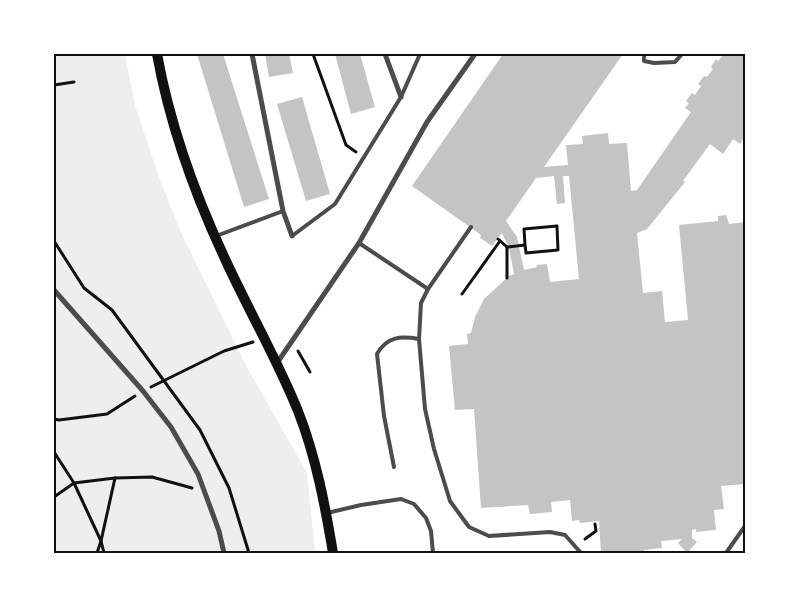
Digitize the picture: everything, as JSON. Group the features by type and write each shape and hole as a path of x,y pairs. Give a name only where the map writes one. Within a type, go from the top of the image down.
{"main road":[{"path":"156,54 164,92 181,150 226,260 298,411 317,470 327,513 333,553"}],"street":[{"path":"252,54 283,212 292,236"},
{"path":"385,54 401,97"},
{"path":"276,364 359,243 428,122 475,54"},
{"path":"54,290 143,391 171,427 198,474 219,531 224,553"}],"lane":[{"path":"292,236 335,204 401,97 420,54"},
{"path":"644,54 644,61 654,63 675,62 682,54"},
{"path":"216,236 283,212"},
{"path":"470,228 428,289 421,303 419,339 425,409 434,449 450,501 469,527 489,536 550,532 565,535 576,545 581,553"},
{"path":"359,243 428,289"},
{"path":"394,467 384,416 377,354 382,344 394,338 407,337 419,339"},
{"path":"327,513 401,499 414,504 426,518 431,531 433,553"},
{"path":"726,553 745,526"}],"path":[{"path":"314,54 319,73 346,145 363,158"},
{"path":"54,85 74,82"},
{"path":"557,226 558,250 526,253 525,245 524,229 557,226"},
{"path":"462,294 499,240 507,247 525,245"},
{"path":"54,241 84,288 112,310 200,430 229,488 249,553"},
{"path":"507,247 507,278"},
{"path":"164,381 224,351 241,346"},
{"path":"54,419 107,414 143,391"},
{"path":"54,452 74,483 101,541 104,553"},
{"path":"54,498 74,483 115,478 152,477 205,492"},
{"path":"97,553 115,478"},
{"path":"585,539 596,531 595,524"}],"shaded area":[{"path":"54,54 125,54 135,105 159,177 182,235 248,369 307,473 315,553 54,553"}],"building":[{"path":"197,54 223,54 269,199 244,207"},
{"path":"265,54 289,54 293,73 269,77"},
{"path":"335,54 360,54 375,107 351,114"},
{"path":"503,54 623,54 544,167 568,165 566,145 583,144 582,136 608,133 609,144 627,143 631,191 637,190 691,112 685,108 689,103 686,101 692,93 695,95 701,86 698,84 713,69 711,67 716,59 718,61 724,54 745,54 745,140 743,139 740,144 733,139 723,154 710,144 683,181 685,182 647,229 637,233 643,293 662,291 665,322 688,320 679,225 718,221 718,216 726,215 729,224 745,222 745,484 721,486 724,509 714,510 716,530 696,532 696,529 692,530 692,538 697,542 687,553 678,543 682,539 661,541 662,548 644,550 644,553 601,553 599,521 580,523 579,520 572,521 570,500 551,502 552,512 530,514 528,505 481,508 474,409 455,410 449,346 468,344 467,334 471,333 475,317 484,299 509,276 514,274 509,248 502,233 492,246 480,238 481,235 412,186","holes":["554,176 557,204 565,203 563,176 569,176 579,279 550,282 547,264 536,265 537,267 524,270 517,237 506,221 536,178"]},
{"path":"302,97 330,194 306,201 277,104"}]}
